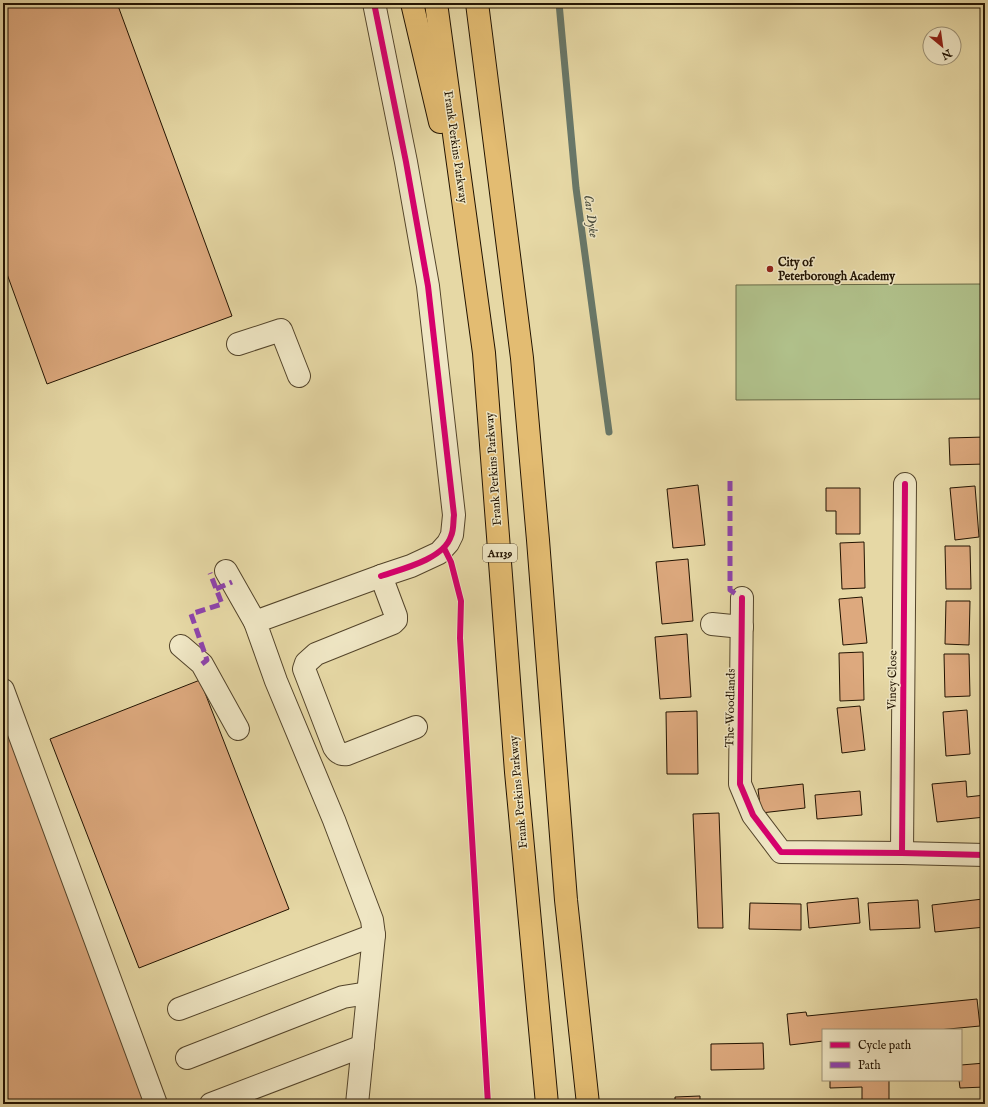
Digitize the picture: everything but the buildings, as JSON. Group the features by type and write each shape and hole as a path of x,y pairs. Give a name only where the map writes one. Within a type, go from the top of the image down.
{"highway":[{"path":"412,3 470,251"},
{"name":"Frank Perkins Parkway","path":"436,3 484,353 516,772 546,1104"},
{"path":"477,3 522,358 538,540 566,900 588,1104"}],"street":[{"path":"255,622 411,566 440,553 452,535 454,515 428,286 406,162 374,3"},
{"path":"238,344 281,330 299,376"},
{"name":"Viney Close","path":"902,853 905,484"},
{"path":"226,571 255,622 276,681 334,820 372,920 374,935 357,1104"},
{"path":"381,576 396,616 396,620 393,623 316,654 306,663 304,669 334,746 337,752 342,755 416,727"},
{"name":"The Woodlands","path":"742,598 740,784 753,815 781,852 902,853"},
{"path":"712,624 742,627"},
{"path":"181,646 202,664 238,729"},
{"path":"3,690 156,1104"},
{"path":"902,853 985,854"},
{"path":"179,1009 374,935"},
{"path":"187,1058 343,997 368,993"},
{"path":"211,1104 363,1046"}],"green space":[{"path":"985,284 985,399 736,400 736,285"}],"waterway":[{"name":"Car Dyke","path":"559,3 576,188 609,432"}],"marked path":[{"path":"730,481 730,590 742,598"},
{"path":"202,664 207,660 191,614 222,604 210,573"},
{"path":"216,589 232,582"}],"cycle path":[{"path":"374,3 406,162 428,286 454,515 452,534 447,544 440,551 421,562 381,576"},
{"path":"902,853 905,484"},
{"path":"444,548 451,562 461,601 460,638 488,1104"},
{"path":"742,598 740,784 753,815 781,852 985,855"}],"place":[{"name":"City of Peterborough Academy","path":"770,269"}]}
